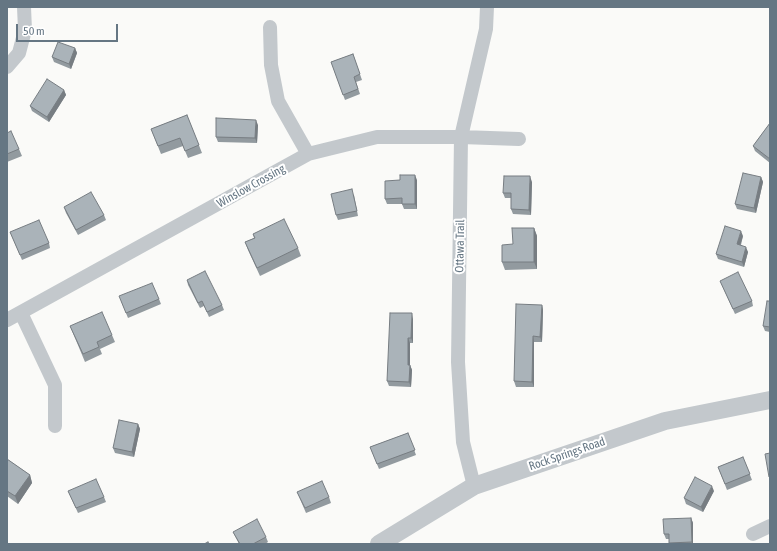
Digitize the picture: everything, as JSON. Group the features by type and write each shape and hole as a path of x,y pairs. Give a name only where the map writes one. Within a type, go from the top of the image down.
{"street":[{"path":"7,67 19,53 24,30 24,7"},
{"name":"Ottawa Trail","path":"474,486 463,442 458,362 462,137 486,29 487,7"},
{"path":"270,27 271,65 278,101 308,154"},
{"name":"Winslow Crossing","path":"7,320 308,154 377,137 519,139"},
{"path":"21,313 55,385 55,426"},
{"name":"Rock Springs Road","path":"379,544 474,486 665,420 770,400"},
{"path":"753,534 770,526"}],"building":[{"path":"58,42 75,48 69,64 52,57"},
{"path":"353,54 360,74 354,77 358,89 343,95 331,62"},
{"path":"47,79 64,90 47,117 30,106"},
{"path":"187,115 199,145 185,151 180,138 158,146 151,129"},
{"path":"216,118 256,120 255,138 216,137"},
{"path":"770,123 770,159 753,146"},
{"path":"11,131 19,149 7,154 7,133"},
{"path":"743,173 761,177 754,208 735,204"},
{"path":"400,175 415,175 415,204 402,204 402,198 385,199 385,181 400,180"},
{"path":"504,176 530,176 529,210 511,209 511,193 503,193"},
{"path":"352,189 357,211 336,215 331,194"},
{"path":"91,192 104,215 76,230 64,207"},
{"path":"284,219 298,248 257,268 245,242 255,238 253,234"},
{"path":"39,220 49,243 20,255 10,232"},
{"path":"725,226 741,231 737,244 746,247 742,262 716,254"},
{"path":"512,228 534,228 534,262 502,262 502,245 513,244"},
{"path":"205,271 222,305 207,312 202,301 198,303 187,280"},
{"path":"738,272 752,301 733,309 720,281"},
{"path":"152,283 159,299 126,313 119,296"},
{"path":"767,301 770,301 770,327 763,326"},
{"path":"516,304 542,305 540,337 533,336 532,382 514,381"},
{"path":"102,312 112,335 97,342 99,347 83,354 70,326"},
{"path":"390,313 412,313 411,338 408,338 408,365 410,365 409,382 387,381"},
{"path":"119,420 138,424 132,452 113,448"},
{"path":"408,433 415,450 377,464 370,447"},
{"path":"770,453 770,476 769,477 765,454"},
{"path":"743,457 750,474 725,484 718,467"},
{"path":"7,459 30,475 15,496 7,491"},
{"path":"695,477 712,486 701,507 684,498"},
{"path":"96,479 104,497 76,508 68,491"},
{"path":"322,481 329,497 305,508 297,492"},
{"path":"691,518 692,542 669,543 669,534 664,534 663,519"},
{"path":"257,519 266,537 253,544 240,544 233,532"}]}
